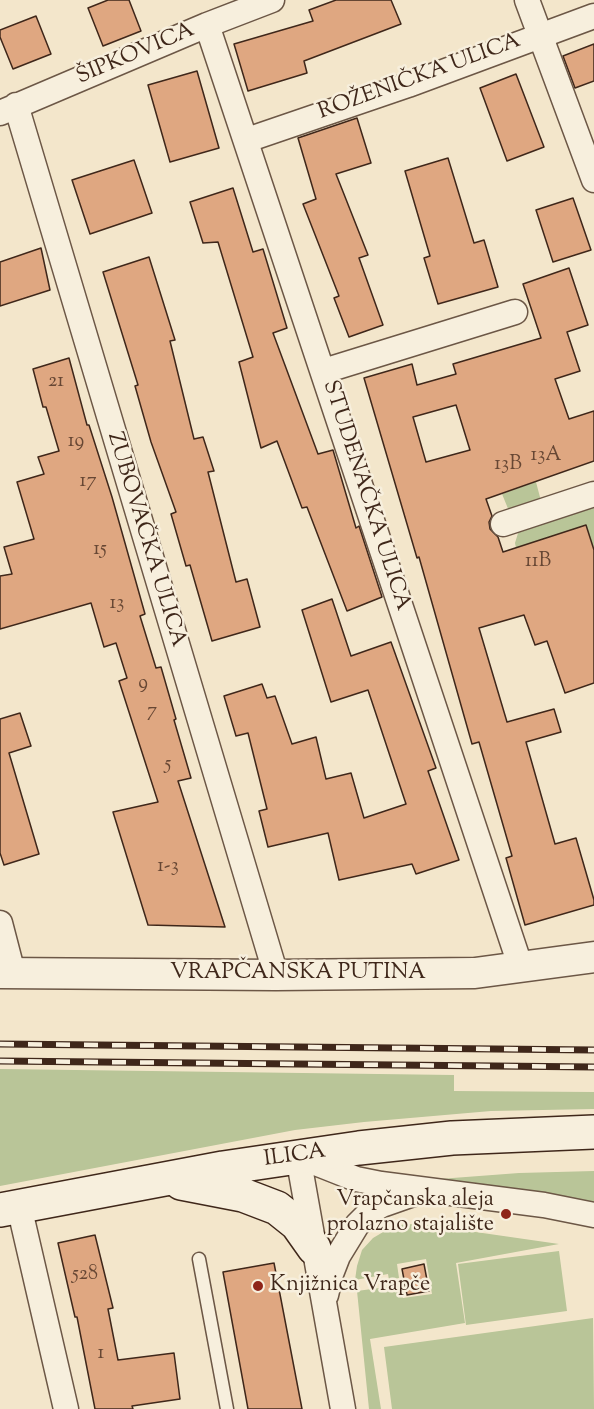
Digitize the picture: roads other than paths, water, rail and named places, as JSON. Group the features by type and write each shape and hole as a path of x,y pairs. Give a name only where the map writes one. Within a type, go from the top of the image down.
{"main road":[{"name":"ILICA","path":"10,1208 298,1156 452,1138 594,1132"},
{"path":"155,1180 203,1186 260,1201 277,1208 289,1216 314,1248"}],"street":[{"name":"ŠIPKOVICA","path":"8,109 272,0"},
{"path":"527,0 594,177"},
{"name":"ROŽENIČKA ULICA","path":"247,140 408,85 540,34 594,16"},
{"name":"STUDENAČKA ULICA","path":"207,25 521,968"},
{"name":"ZUBOVAČKA ULICA","path":"8,109 276,975"},
{"path":"324,371 515,312"},
{"path":"503,524 594,494"},
{"path":"0,923 7,973"},
{"name":"VRAPČANSKA PUTINA","path":"7,973 276,975 475,973 594,957"},
{"path":"298,1156 357,1179 544,1205 594,1215"},
{"path":"298,1156 343,1409"},
{"path":"324,1303 330,1275 357,1225 370,1212 382,1205 427,1190"},
{"path":"10,1208 66,1409"}],"lane":[{"path":"199,1259 227,1409"}],"railway":[{"path":"0,1044 594,1050"},
{"path":"0,1061 594,1067"}],"place":[{"name":"Vrapčanska aleja prolazno stajalište","path":"506,1214"},
{"name":"Knjižnica Vrapče","path":"258,1286"}]}
